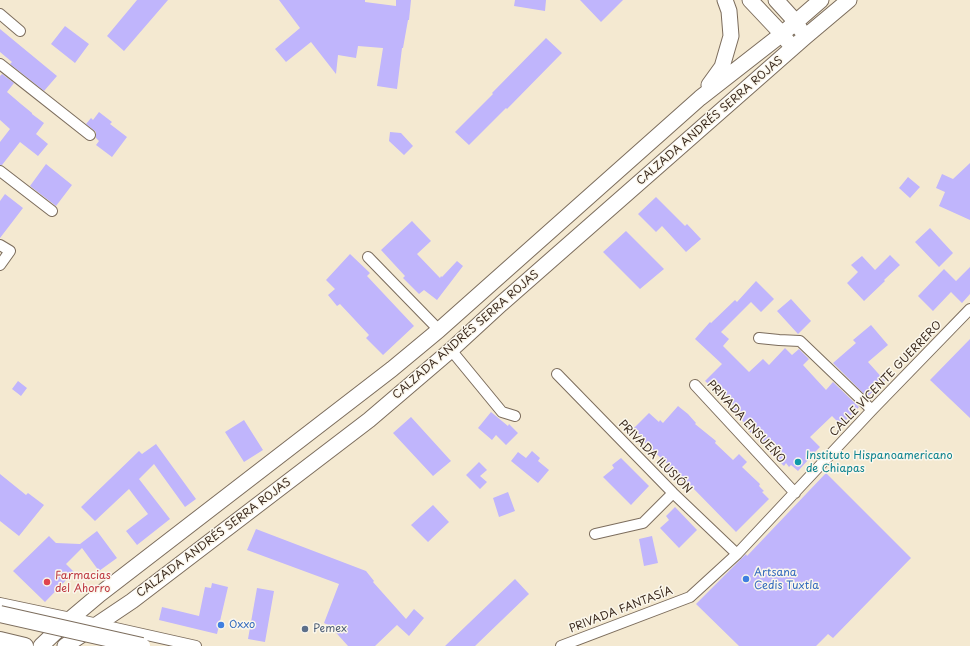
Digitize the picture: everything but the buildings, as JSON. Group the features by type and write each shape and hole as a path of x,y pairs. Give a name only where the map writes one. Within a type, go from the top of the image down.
{"main road":[{"path":"700,98 722,67 731,36 729,11 725,0"},
{"path":"750,0 782,34 792,48"},
{"path":"776,0 796,22 805,37"},
{"name":"CALZADA ANDRÉS SERRA ROJAS","path":"41,646 100,594 392,369 439,330 700,98 782,34 821,0"},
{"name":"CALZADA ANDRÉS SERRA ROJAS","path":"65,646 132,601 357,429 451,350 501,304 792,48 849,0"},
{"path":"392,369 406,388"},
{"path":"0,614 142,646"},
{"path":"0,640 25,646"}],"street":[{"path":"0,14 20,31"},
{"path":"0,64 90,135"},
{"path":"0,171 52,211"},
{"path":"0,245 10,251 0,265"},
{"path":"368,257 439,330"},
{"name":"CALLE VICENTE GUERRERO","path":"690,597 738,554 872,410 970,309"},
{"path":"759,338 800,341 872,410"},
{"path":"451,350 502,412 515,416"},
{"name":"PRIVADA ILUSIÓN","path":"557,374 673,493 738,554"},
{"name":"PRIVADA ENSUEÑO","path":"695,385 795,493"},
{"path":"595,534 643,523 673,493"},
{"name":"PRIVADA FANTASÍA","path":"561,646 690,597"},
{"path":"0,603 196,646"}],"place":[{"name":"Instituto Hispanoamericano de Chiapas","path":"798,462"},
{"name":"Artsana Cedis Tuxtla","path":"746,579"},
{"name":"Farmacias del Ahorro","path":"47,582"},
{"name":"Oxxo","path":"221,625"},
{"name":"Pemex","path":"305,629"}]}
